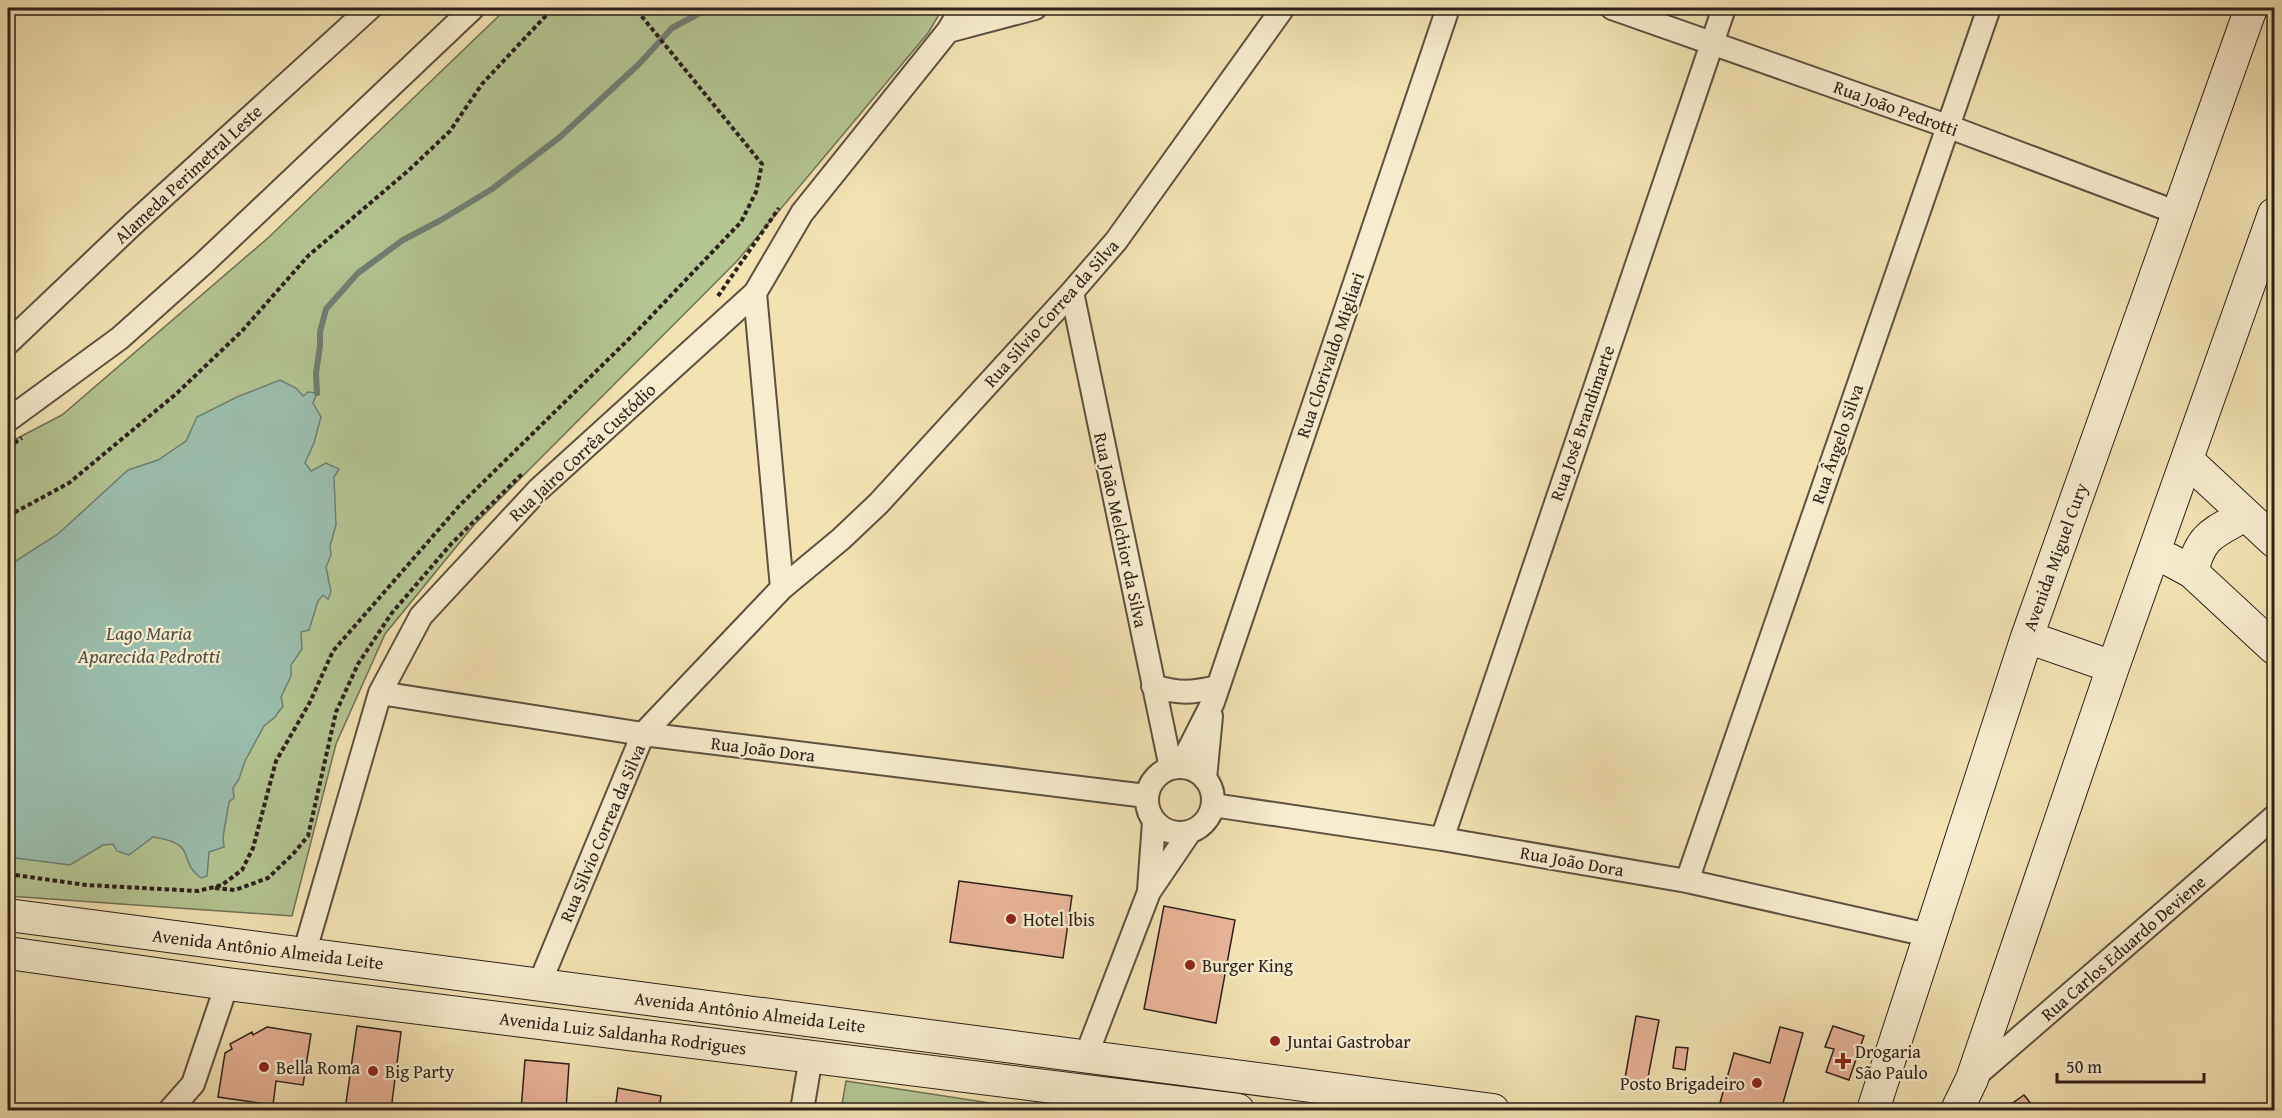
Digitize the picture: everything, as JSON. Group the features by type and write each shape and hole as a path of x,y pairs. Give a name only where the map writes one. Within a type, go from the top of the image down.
{"main road":[{"name":"Avenida Miguel Cury","path":"1873,1110 2026,637 2251,8"},
{"path":"1957,1110 1971,1079 2113,667 2155,555 2274,214"},
{"path":"2187,460 2245,515 2273,537"},
{"path":"2192,572 2197,552 2207,537 2245,515"},
{"path":"2155,555 2192,572 2274,648"},
{"path":"2026,637 2113,667"},
{"name":"Avenida Antônio Almeida Leite","path":"8,915 1493,1110"},
{"name":"Avenida Luiz Saldanha Rodrigues","path":"8,953 227,984 1238,1110"}],"street":[{"name":"Alameda Perimetral Leste","path":"8,343 142,216 370,8"},
{"path":"8,420 128,331 214,254 472,8"},
{"name":"Rua Jairo Corrêa Custódio","path":"304,954 380,693 421,616 538,490 755,293 802,213 948,31 962,8"},
{"path":"948,31 1035,8"},
{"name":"Rua Silvio Correa da Silva","path":"539,985 643,734 782,588 841,539 879,503 1072,292 1116,241 1283,8"},
{"name":"Rua Clorivaldo Migliari","path":"1175,767 1215,695 1448,8"},
{"name":"Rua João Pedrotti","path":"1612,8 1947,126 2178,213"},
{"name":"Rua José Brandimarte","path":"1442,839 1724,8"},
{"name":"Rua Ângelo Silva","path":"1687,881 1989,8"},
{"name":"Rua João Melchior da Silva","path":"1072,292 1153,686 1175,767"},
{"path":"755,293 782,588"},
{"path":"1153,686 1178,693 1194,692 1215,695"},
{"name":"Rua João Dora","path":"380,693 643,734 1146,795"},
{"name":"Rua Clorivaldo Migliari","path":"1205,778 1215,695"},
{"path":"1086,1056 1149,892 1189,833 1205,823 1213,805 1213,796 1205,778 1198,772 1175,767 1154,778 1146,795 1146,805 1154,822 1149,892"},
{"name":"Rua João Dora","path":"1213,805 1442,839 1687,881 1928,935"},
{"name":"Rua Carlos Eduardo Deviene","path":"1971,1079 2274,817"},
{"path":"1154,822 1170,833 1189,833"},
{"path":"170,1110 193,1084 227,984"},
{"path":"802,1110 811,1057"}],"path":[{"path":"8,516 69,483 176,394 242,331 309,256 409,170 450,131 482,84 553,8"},
{"path":"8,874 86,885 198,891 222,885 242,870 253,848 276,761 310,702 333,651 460,505 638,330 741,222 756,192 762,164 635,8"}],"green space":[{"path":"507,8 943,8 928,33 737,261 474,525 385,634 336,744 292,916 8,896 8,443 62,415 269,237"},
{"path":"846,1081 1036,1110 841,1110"}],"water":[{"name":"Lago Maria Aparecida Pedrotti","path":"280,380 296,388 303,396 308,392 317,393 313,403 321,417 314,443 305,463 311,471 326,463 339,469 334,477 336,525 330,546 331,555 326,567 331,592 328,599 323,595 318,601 309,630 301,632 302,649 291,665 291,676 281,697 283,706 264,726 233,788 234,798 229,802 223,837 224,847 209,852 207,876 201,878 190,865 182,848 168,840 153,837 129,855 117,851 113,844 103,845 70,865 8,857 8,566 58,534 128,470 158,460 186,441 197,417 237,397"}],"building":[{"name":"Hotel Ibis","path":"959,881 1072,896 1063,958 950,942"},
{"name":"Burger King","path":"1164,906 1235,920 1216,1023 1144,1009"},
{"path":"1636,1016 1659,1020 1646,1088 1624,1084"},
{"name":"Big Party","path":"357,1026 401,1032 391,1110 345,1110"},
{"name":"Drogaria São Paulo","path":"1833,1026 1864,1036 1849,1080 1826,1072 1834,1049 1825,1047"},
{"name":"Bella Roma","path":"267,1027 311,1034 303,1085 276,1081 273,1105 218,1097 225,1053 232,1049 230,1044"},
{"name":"Posto Brigadeiro","path":"1780,1027 1803,1033 1781,1110 1748,1110 1720,1103 1734,1053 1770,1063"},
{"path":"1676,1047 1688,1048 1685,1070 1673,1068"},
{"path":"525,1060 569,1064 566,1110 521,1110"},
{"path":"618,1088 661,1096 659,1110 615,1110"},
{"path":"2024,1095 2036,1110 2010,1110 2007,1107"}],"waterway":[{"path":"317,393 316,373 320,332 326,309 358,273 403,240 492,189 560,137 639,64 672,28 709,8"}],"place":[{"name":"Hotel Ibis","path":"1011,919"},
{"name":"Burger King","path":"1190,965"},
{"name":"Juntai Gastrobar","path":"1275,1041"},
{"name":"Drogaria São Paulo","path":"1843,1061"},
{"name":"Bella Roma","path":"264,1067"},
{"name":"Big Party","path":"373,1071"},
{"name":"Posto Brigadeiro","path":"1757,1083"}]}
